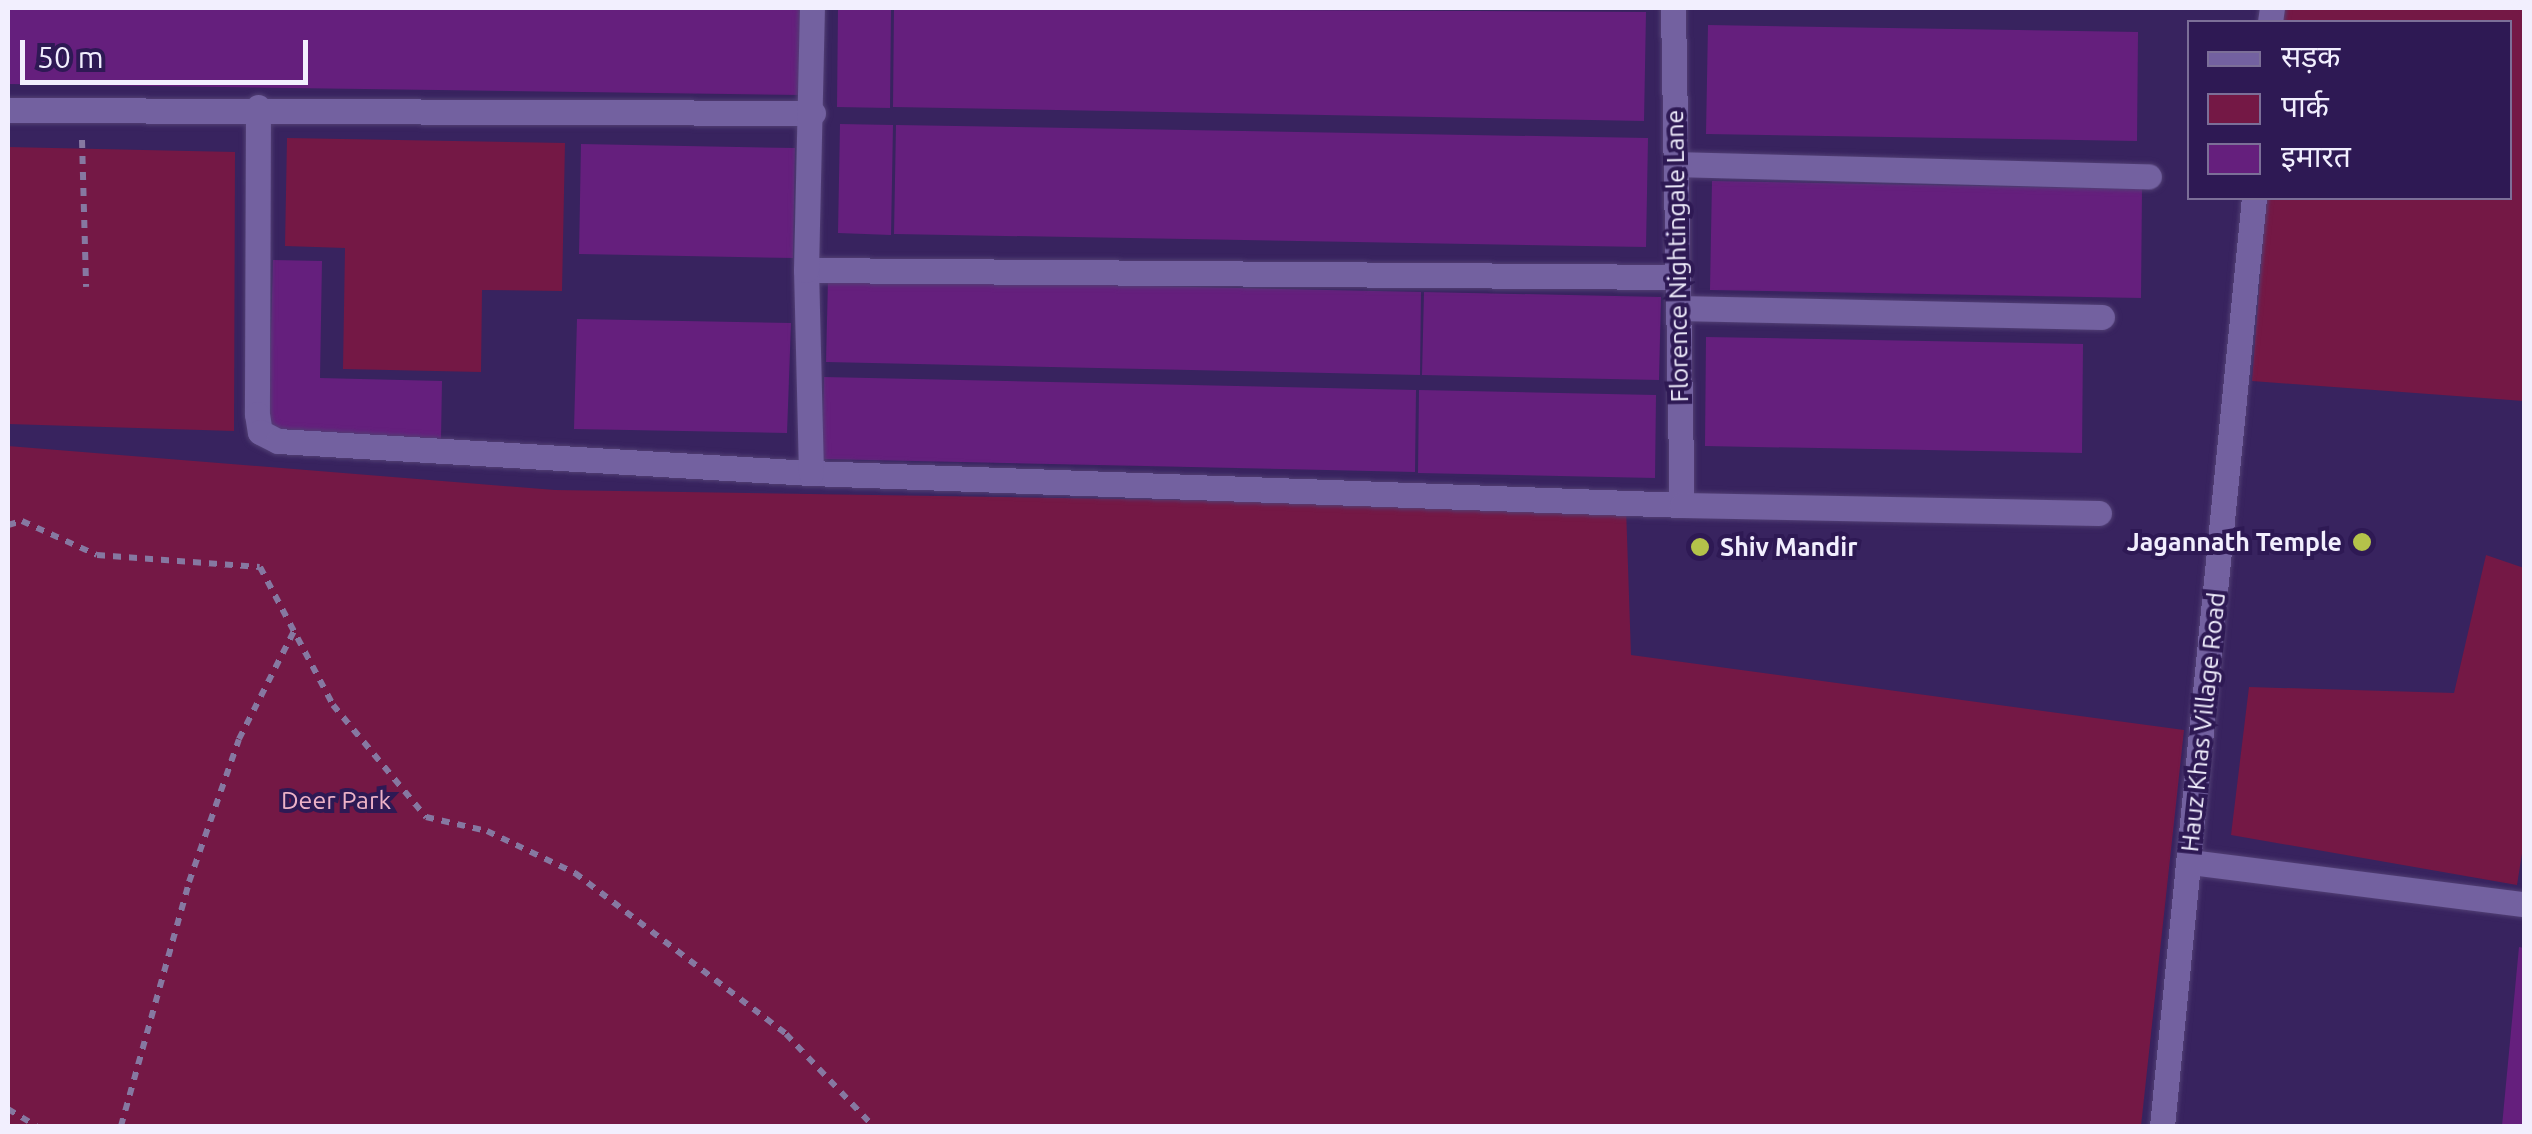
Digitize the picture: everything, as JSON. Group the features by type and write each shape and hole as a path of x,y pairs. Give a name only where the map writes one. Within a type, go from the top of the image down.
{"street":[{"path":"811,472 806,270 813,113 812,8"},
{"name":"Florence Nightingale Lane","path":"1673,8 1682,505"},
{"path":"8,110 258,107 813,113"},
{"path":"258,107 257,414 268,438 811,472 1682,505 2099,513"},
{"path":"1676,164 2149,176"},
{"name":"Hauz Khas Village Road","path":"2162,1126 2254,200"},
{"path":"806,270 1678,277"},
{"path":"1678,308 2102,317"},
{"path":"2190,862 2524,904"}],"path":[{"path":"82,109 86,287"},
{"path":"8,524 22,521 97,555 260,566 333,705 426,816 486,831 576,873 786,1034 873,1126"},
{"path":"121,1126 190,882 233,757 294,631"},
{"path":"8,1108 36,1126"}],"green space":[{"path":"2280,8 2524,8 2524,401 2252,381 2266,200 2512,200 2512,20 2279,20"},
{"path":"287,138 565,143 562,291 482,290 481,372 343,369 345,248 285,246"},
{"path":"8,147 235,152 234,431 8,424"},
{"name":"Deer Park","path":"8,446 555,490 1626,507 1631,655 2184,730 2141,1126 8,1126"},
{"path":"2486,555 2524,568 2524,841 2517,885 2231,835 2249,687 2454,693"}],"building":[{"path":"8,8 803,8 802,95 8,84"},
{"path":"838,8 891,8 890,108 837,107"},
{"path":"894,8 1646,12 1644,121 893,107"},
{"path":"1708,25 2138,32 2137,141 1706,134"},
{"path":"840,124 893,125 891,235 838,233"},
{"path":"896,125 1648,138 1646,247 894,234"},
{"path":"581,144 795,148 793,258 579,254"},
{"path":"1712,181 2142,189 2141,298 1710,290"},
{"path":"273,260 322,261 320,378 442,381 441,440 268,435"},
{"path":"828,279 1421,292 1420,375 826,362"},
{"path":"1424,292 1661,297 1659,380 1422,375"},
{"path":"577,319 791,323 787,433 574,429"},
{"path":"1706,337 2083,344 2082,453 1705,446"},
{"path":"824,377 1416,390 1415,472 822,459"},
{"path":"1419,390 1656,395 1655,478 1418,473"},
{"path":"2519,947 2524,948 2524,1126 2502,1126"}],"place":[{"name":"Jagannath Temple","path":"2362,542"},
{"name":"Shiv Mandir","path":"1700,547"}]}
